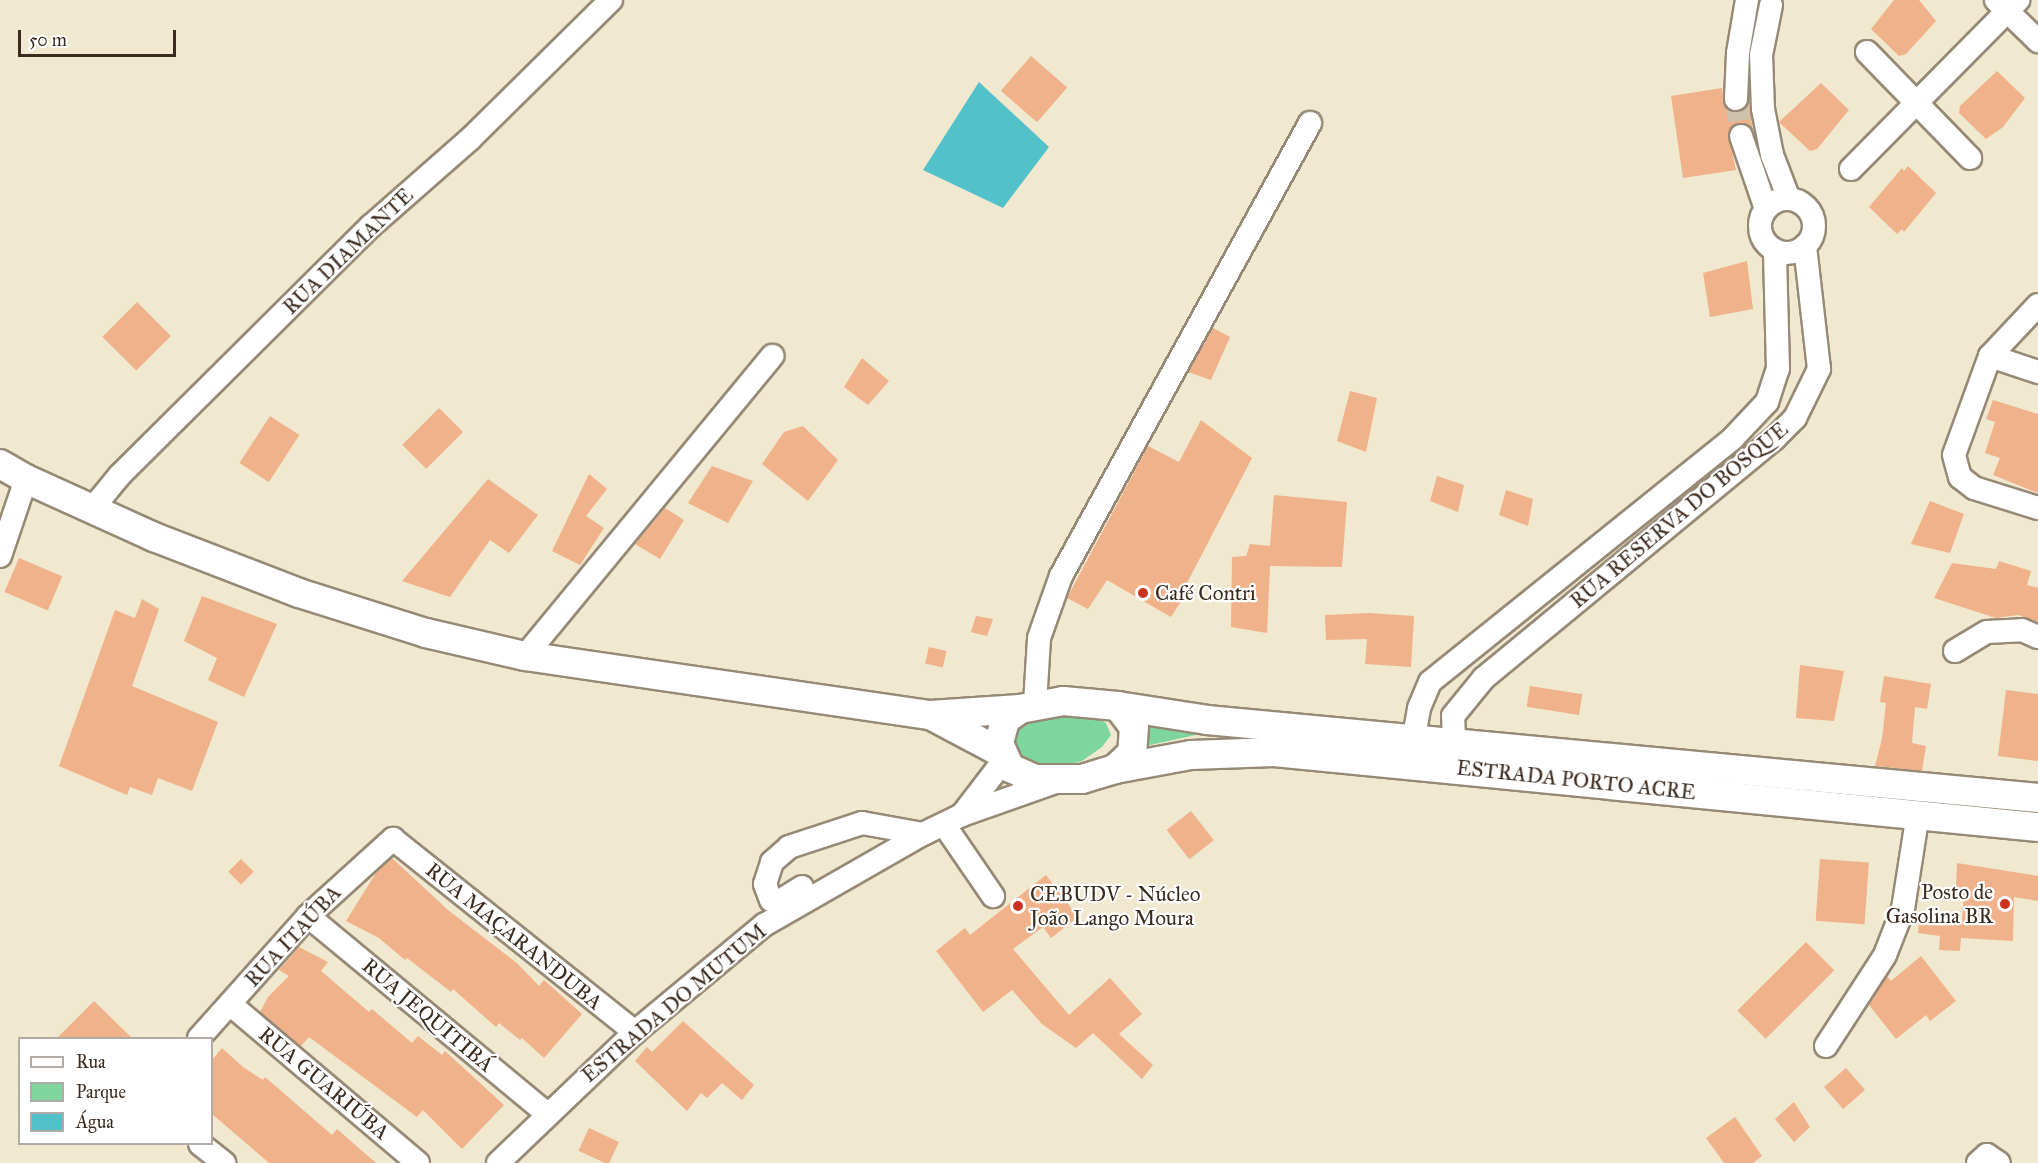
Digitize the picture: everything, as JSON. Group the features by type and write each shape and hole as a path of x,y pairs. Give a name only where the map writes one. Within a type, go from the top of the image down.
{"main road":[{"path":"0,464 26,479 154,537 354,612 525,656 930,715 1096,701 1118,706 1128,714 1135,740 1132,753 1115,769 1082,780 1058,781 1024,776 1002,756 930,715"},
{"path":"1002,756 1001,729 1011,713 1028,706"},
{"name":"ESTRADA PORTO ACRE","path":"1118,706 1207,720 1414,737 2038,798"},
{"name":"ESTRADA PORTO ACRE","path":"1115,769 1191,755 1274,752 1918,813 2038,827"}],"street":[{"name":"RUA DIAMANTE","path":"92,509 120,475 371,226 470,139 611,0"},
{"path":"1736,99 1747,0 1776,2 1761,55 1763,109 1772,155 1789,199"},
{"path":"1851,169 1918,101 2007,4 2038,41"},
{"path":"1867,52 1918,101 1970,158"},
{"path":"1028,706 1039,638 1061,576 1310,123"},
{"name":"RUA RESERVA DO BOSQUE","path":"1414,737 1419,708 1430,682 1733,438 1767,402 1778,369 1775,251 1765,244 1760,232 1766,208 1741,136"},
{"path":"1766,208 1789,199 1801,203 1814,223 1805,246 1819,369 1778,369"},
{"path":"1775,251 1786,254 1805,246"},
{"path":"2038,305 1990,356 1954,455 1960,477 1974,488 2038,508"},
{"path":"1778,320 1814,315"},
{"path":"525,656 772,356"},
{"path":"1990,356 2038,372"},
{"name":"RUA RESERVA DO BOSQUE","path":"1454,741 1453,716 1465,697 1774,439 1794,418 1819,369"},
{"path":"0,556 26,479"},
{"path":"1955,651 1987,632 2022,630 2038,637"},
{"path":"993,896 954,821 1002,756"},
{"name":"ESTRADA DO MUTUM","path":"498,1163 635,1032 764,925 923,834 1058,781"},
{"path":"1826,1046 1885,955 1903,909 1918,813"},
{"path":"899,830 780,901 771,900 765,884 772,862 789,846 862,823 923,834"},
{"name":"RUA MAÇARANDUBA","path":"393,839 635,1032"},
{"name":"RUA ITAÚBA","path":"201,1037 308,916 393,839"},
{"name":"RUA JEQUITIBÁ","path":"308,916 547,1114"},
{"name":"RUA GUARIÚBA","path":"230,1004 418,1163"},
{"path":"202,1145 224,1163"},
{"path":"1978,1163 1987,1155 1999,1163"}],"green space":[{"path":"1053,714 1096,716 1106,723 1111,735 1102,747 1082,761 1063,766 1037,766 1020,756 1013,742 1019,729 1034,719"},
{"path":"1140,721 1209,732 1141,747"}],"water":[{"path":"979,82 1049,147 1003,208 923,170"}],"building":[{"path":"1894,0 1919,0 1936,21 1906,54 1899,56 1871,29"},
{"path":"1031,56 1067,87 1037,122 1001,91"},
{"path":"1997,71 2025,98 2003,127 1986,139 1959,113 1960,106"},
{"path":"1821,83 1849,110 1817,149 1810,151 1779,122"},
{"path":"1722,88 1724,105 1729,111 1742,111 1749,103 1753,131 1744,123 1737,123 1728,133 1736,170 1683,178 1671,96"},
{"path":"1908,166 1936,193 1904,232 1902,229 1897,234 1869,207 1902,168 1904,171"},
{"path":"1747,261 1753,309 1710,317 1703,273"},
{"path":"137,302 171,336 136,371 102,337"},
{"path":"1213,328 1230,337 1211,380 1188,372"},
{"path":"862,358 889,381 868,405 844,387"},
{"path":"1350,391 1377,398 1366,452 1337,441"},
{"path":"1993,400 2038,414 2038,493 1993,475 2000,458 1985,453 1995,422 1986,419"},
{"path":"439,408 463,432 426,469 402,445"},
{"path":"270,416 299,435 269,482 240,463"},
{"path":"1201,420 1252,458 1187,583 1191,586 1171,617 1107,580 1088,609 1067,598 1148,446 1179,462"},
{"path":"803,426 838,460 808,501 762,464 784,432"},
{"path":"712,466 753,481 728,523 688,503"},
{"path":"589,474 607,489 586,516 604,528 580,565 552,551"},
{"path":"1437,476 1464,485 1458,512 1430,501"},
{"path":"488,479 538,515 509,553 490,540 450,597 402,581"},
{"path":"1506,490 1533,499 1528,526 1499,515"},
{"path":"1274,495 1347,502 1342,567 1270,566 1267,633 1231,627 1232,557 1246,556 1250,544 1270,546"},
{"path":"1930,501 1964,514 1950,553 1911,544"},
{"path":"665,508 684,520 660,559 635,544"},
{"path":"19,558 62,576 48,610 5,592"},
{"path":"1999,561 2031,571 2027,585 2038,588 2038,622 2018,615 1996,618 1934,598 1952,563 1996,569"},
{"path":"202,596 277,624 244,697 208,680 217,658 184,641"},
{"path":"142,599 159,609 132,686 218,722 192,791 158,778 152,795 130,787 127,795 59,766 115,610 135,618"},
{"path":"1369,613 1414,616 1411,667 1365,664 1367,639 1326,640 1325,615"},
{"path":"976,616 993,619 987,636 971,632"},
{"path":"929,647 947,651 943,668 925,664"},
{"path":"1800,665 1844,671 1834,721 1796,718"},
{"path":"1884,676 1931,684 1927,709 1915,707 1912,743 1926,746 1922,771 1875,766 1882,739 1886,703 1880,702"},
{"path":"1530,686 1582,694 1579,715 1527,707"},
{"path":"2006,690 2038,694 2038,761 1998,756"},
{"path":"1191,811 1214,840 1189,859 1167,830"},
{"path":"392,858 448,910 518,964 539,986 544,980 582,1014 544,1058 522,1038 520,1040 499,1023 496,1027 453,989 451,992 407,958 405,960 379,938 346,921 376,873"},
{"path":"241,859 254,872 241,884 228,872"},
{"path":"1820,859 1869,862 1865,924 1816,921"},
{"path":"1957,863 2038,876 2038,901 2014,897 2013,941 1961,938 1960,951 1939,950 1940,936 1918,933 1919,921 1962,923 1964,889 1956,888"},
{"path":"1046,875 1078,917 1051,938 1043,927 1013,949 1069,1015 1110,978 1142,1014 1119,1034 1153,1065 1142,1079 1093,1033 1076,1048 1042,1024 1012,990 983,1012 936,951 965,928 970,935"},
{"path":"1806,942 1834,970 1766,1039 1737,1011"},
{"path":"299,947 328,962 321,971 369,1012 372,1009 412,1043 418,1036 442,1055 445,1051 504,1105 462,1149 423,1110 417,1117 309,1037 301,1046 260,1012 268,997 289,976 279,970"},
{"path":"1921,956 1956,1001 1930,1021 1926,1015 1896,1039 1869,1005 1887,976 1891,981"},
{"path":"94,1001 131,1037 58,1037"},
{"path":"683,1021 754,1085 742,1100 722,1083 707,1098 701,1093 687,1111 635,1061 647,1047 652,1052"},
{"path":"222,1048 243,1067 263,1080 265,1077 332,1135 337,1129 376,1163 269,1163 213,1115 213,1059"},
{"path":"1846,1068 1865,1090 1843,1109 1824,1087"},
{"path":"1794,1102 1810,1127 1794,1142 1775,1119"},
{"path":"1735,1117 1762,1156 1753,1163 1724,1163 1706,1138"},
{"path":"589,1128 619,1142 609,1163 578,1151"}],"tunnel":[{"path":"1736,99 1741,136"}],"place":[{"name":"Café Contri","path":"1143,593"},
{"name":"Posto de Gasolina BR","path":"2005,904"},
{"name":"CEBUDV - Núcleo João Lango Moura","path":"1018,906"}]}
